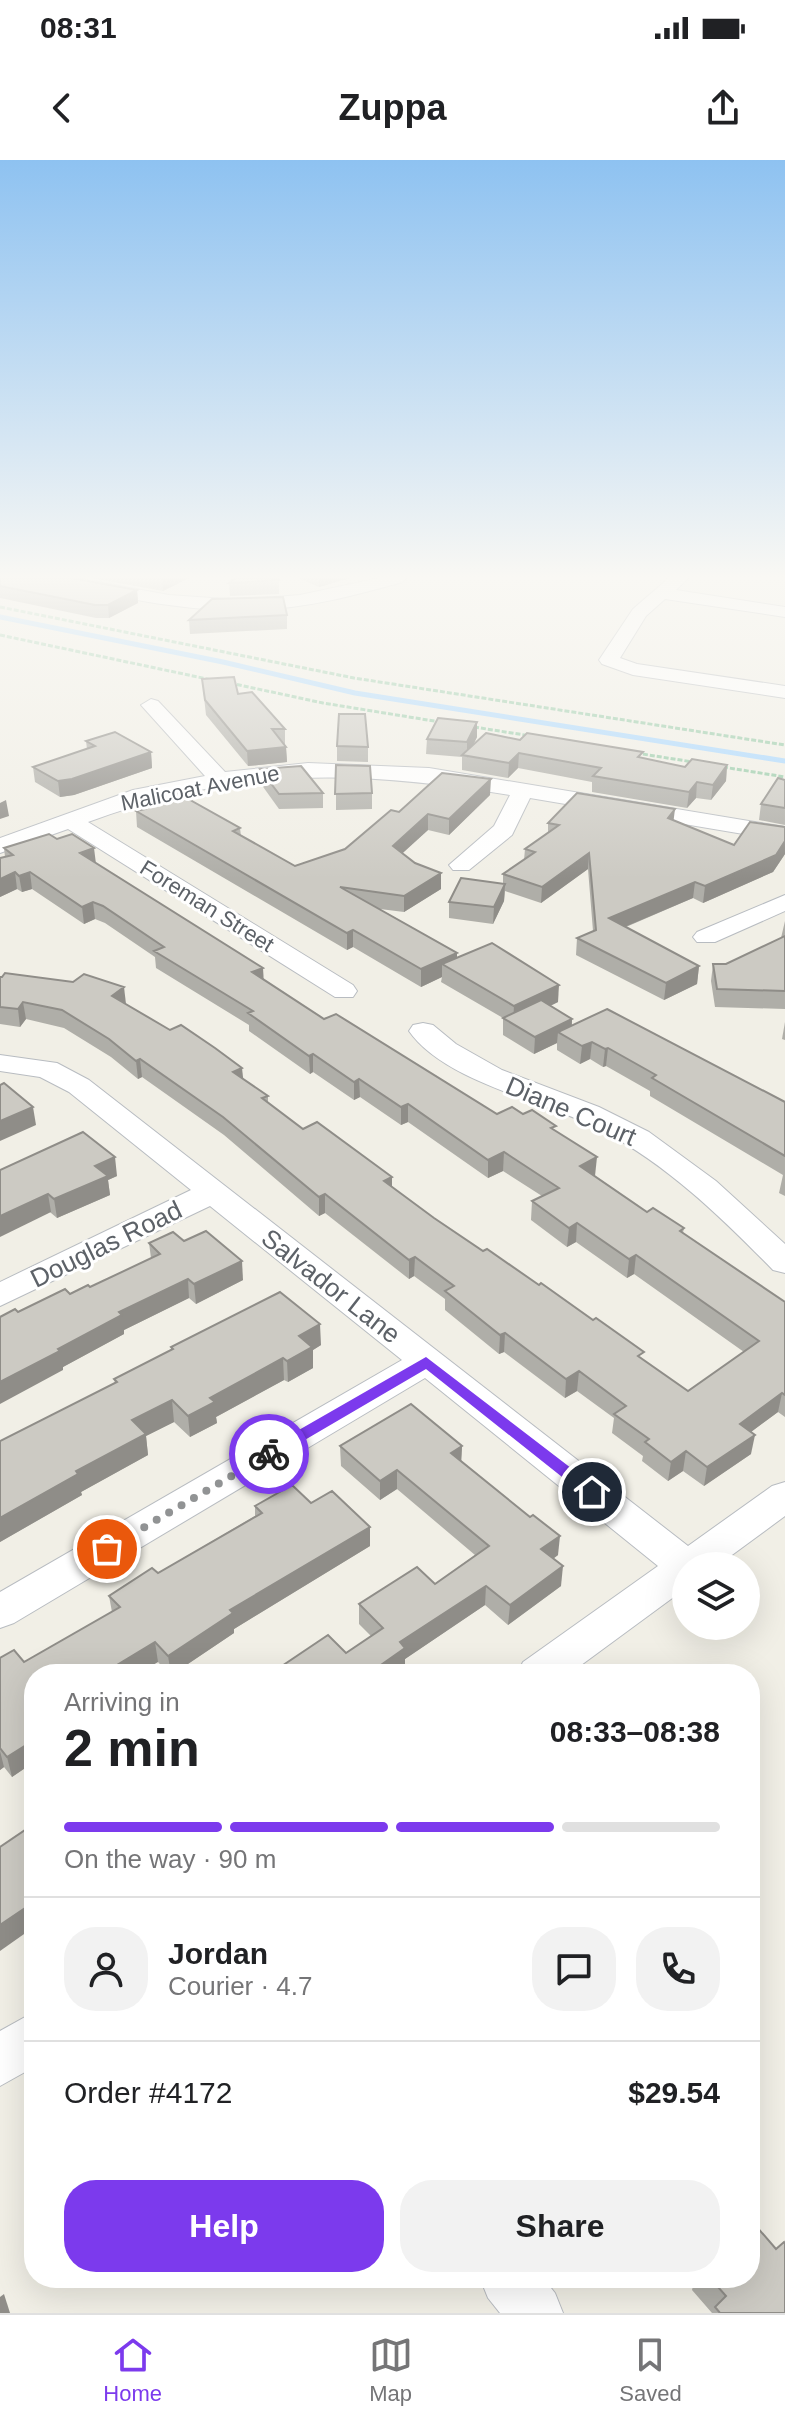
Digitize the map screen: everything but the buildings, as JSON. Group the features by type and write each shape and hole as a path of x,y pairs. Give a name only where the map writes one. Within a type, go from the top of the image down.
{"street":[{"path":"696,678 785,692"},
{"path":"151,705 220,780"},
{"name":"Malicoat Avenue","path":"0,846 141,795 268,772 366,770 429,775 785,834"},
{"path":"461,865 504,830 523,790"},
{"name":"Foreman Street","path":"69,820 344,991"},
{"path":"706,937 785,902"},
{"name":"Diane Court","path":"423,1031 446,1052 475,1070 612,1124 670,1157 719,1197 785,1263"},
{"name":"Salvador Lane","path":"0,1063 47,1069 79,1086 672,1555"},
{"name":"Douglas Road","path":"0,1295 213,1192"},
{"path":"0,1612 426,1362"},
{"path":"708,1552 785,1496"},
{"path":"552,1664 672,1578"},
{"path":"0,2061 24,2044"},
{"path":"516,2288 535,2313"}],"path":[{"path":"207,678 214,680"},
{"path":"357,678 785,745"},
{"path":"230,683 323,703 446,723"},
{"path":"462,725 539,737"},
{"path":"631,752 693,762"},
{"path":"723,767 785,777"}],"waterway":[{"path":"293,678 355,693 785,761"}],"way so far":[{"path":"107,1549 269,1454"}],"route":[{"path":"269,1454 426,1362 592,1492"}]}
